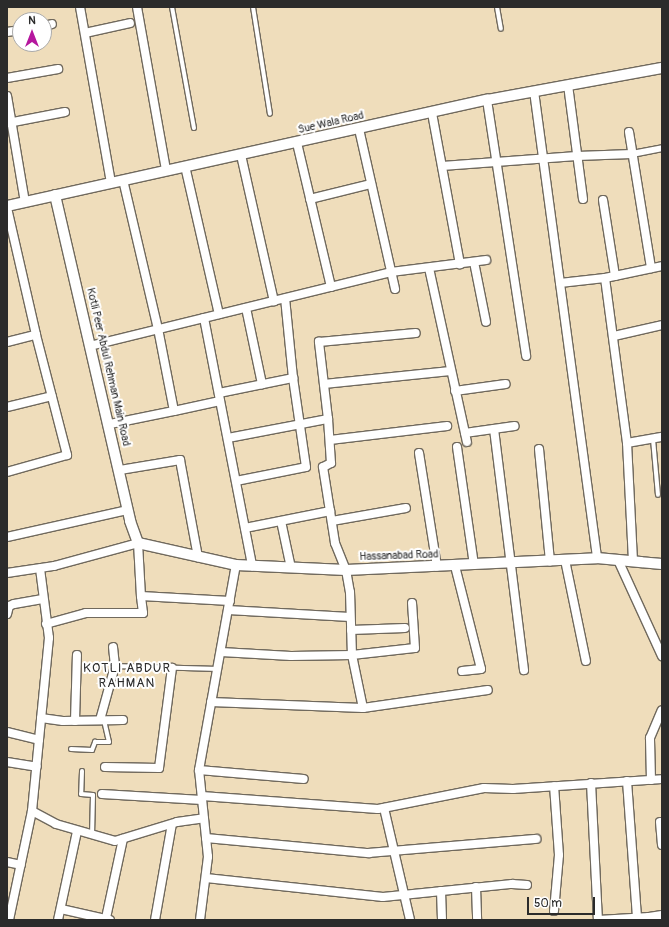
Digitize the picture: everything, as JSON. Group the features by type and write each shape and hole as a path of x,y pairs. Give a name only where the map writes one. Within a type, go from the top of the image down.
{"street":[{"path":"80,7 111,183"},
{"path":"136,7 166,170"},
{"path":"85,33 130,23"},
{"name":"Sue Wala Road","path":"7,207 166,170 297,143 487,100 662,68"},
{"path":"7,78 58,69"},
{"path":"568,85 583,199"},
{"path":"534,91 597,558"},
{"path":"7,96 9,122 25,202"},
{"path":"487,100 526,356"},
{"path":"9,122 65,112"},
{"path":"432,112 460,264"},
{"path":"359,129 395,289"},
{"path":"629,132 651,268"},
{"path":"297,143 331,287"},
{"path":"442,166 577,156 632,154 662,148"},
{"path":"241,155 274,301"},
{"path":"185,166 219,314"},
{"path":"123,180 158,329 174,411"},
{"path":"310,199 371,184"},
{"name":"Kotli Peer Abdul Rehman Main Road","path":"55,195 90,346 110,424 128,510 138,543"},
{"path":"603,200 615,276"},
{"path":"7,207 36,335 67,455 7,472"},
{"path":"90,346 391,272 486,260"},
{"path":"474,262 486,322"},
{"path":"560,283 605,278 662,266"},
{"path":"429,268 450,371 467,442"},
{"path":"605,278 614,336 627,443 633,561"},
{"path":"236,481 306,466 293,378 285,298"},
{"path":"246,308 262,384"},
{"path":"204,318 252,566"},
{"path":"614,336 662,325"},
{"path":"363,708 352,655 350,592 346,570 335,544 323,467 331,463 328,419 319,342 416,333"},
{"path":"7,342 36,335"},
{"path":"324,384 450,371"},
{"path":"110,424 174,411 262,384 293,378"},
{"path":"455,391 506,384"},
{"path":"7,407 52,396"},
{"path":"228,438 328,419"},
{"path":"330,440 447,426"},
{"path":"465,433 515,426"},
{"path":"494,429 524,670"},
{"path":"627,443 662,437"},
{"path":"457,448 474,565"},
{"path":"539,448 550,561"},
{"path":"419,453 437,567"},
{"path":"120,470 180,460 198,557"},
{"path":"332,521 406,508"},
{"path":"7,537 128,510"},
{"path":"245,528 330,511"},
{"path":"281,521 291,568"},
{"path":"7,573 40,569 138,543 143,613 86,614 46,624"},
{"name":"Hassanabad Road","path":"138,543 236,565 291,568 346,570 437,567 597,558 662,564"},
{"path":"565,560 586,661"},
{"path":"618,560 662,656"},
{"path":"200,920 208,857 199,770 236,565"},
{"path":"455,566 481,669 462,671"},
{"path":"9,920 32,811 49,638 40,569"},
{"path":"141,596 230,601"},
{"path":"7,614 9,606 43,599"},
{"path":"221,652 291,656 352,655 415,648 412,603"},
{"path":"228,610 350,616"},
{"path":"351,630 405,628"},
{"path":"102,720 115,666 113,647"},
{"path":"75,721 77,655"},
{"path":"105,767 159,768 172,668"},
{"path":"211,702 363,708 488,690"},
{"path":"651,780 650,738 662,710"},
{"path":"41,718 75,721 123,720"},
{"path":"7,732 39,740"},
{"path":"7,762 36,767"},
{"path":"199,770 304,779"},
{"path":"102,794 384,808 484,788 554,786 662,779"},
{"path":"627,781 637,918"},
{"path":"591,783 598,920 648,918 662,915"},
{"path":"554,786 559,855 554,911"},
{"path":"384,808 410,920"},
{"path":"32,811 77,831 115,841 172,824 204,818"},
{"path":"660,822 662,845"},
{"path":"155,920 172,824"},
{"path":"58,920 77,831"},
{"path":"206,838 369,853 536,839"},
{"path":"61,909 108,919 123,839"},
{"path":"7,862 21,866"},
{"path":"206,878 383,897 476,887 527,885"},
{"path":"476,887 477,920"},
{"path":"441,891 442,920"}],"lane":[{"path":"172,7 194,128"},
{"path":"253,7 270,114"},
{"path":"497,7 501,29"},
{"path":"653,439 658,495"},
{"path":"115,666 218,669"},
{"path":"71,749 92,750 95,742 109,742 102,720"},
{"path":"82,771 81,794 94,795 92,836"}],"district":[{"name":"KOTLI ABDUR RAHMAN","path":"127,676"}]}
